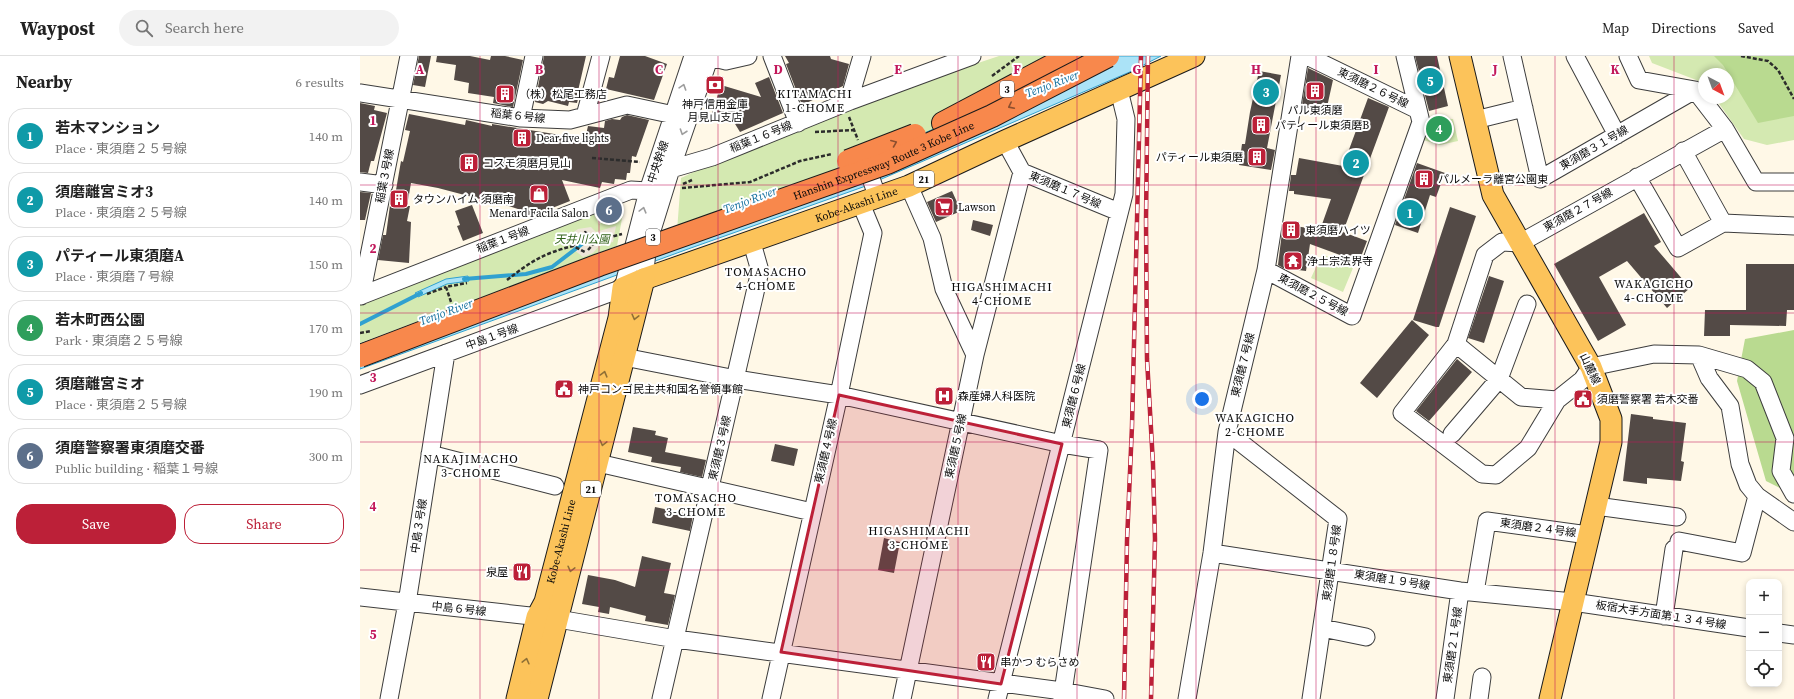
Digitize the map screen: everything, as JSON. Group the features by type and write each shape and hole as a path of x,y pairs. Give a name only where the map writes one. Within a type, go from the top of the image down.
{"highway":[{"path":"943,123 1045,56"},
{"name":"Hanshin Expressway Route 3 Kobe Line","path":"360,344 681,227 943,123 1070,56"},
{"name":"Hanshin Expressway Route 3 Kobe Line","path":"360,356 599,265 886,163 992,116 1108,56"}],"main road":[{"name":"Kobe-Akashi Line","path":"631,278 752,243 868,197 909,186 1194,56"},
{"name":"山麓線","path":"1460,56 1493,195 1591,367 1611,418 1611,442 1550,699"},
{"name":"Kobe-Akashi Line","path":"537,699 624,357 631,278"},
{"name":"Kobe-Akashi Line","path":"517,699 537,617 547,594 619,318 631,278"}],"street":[{"name":"稲葉３号線","path":"361,296 409,56"},
{"path":"521,118 534,56"},
{"path":"585,116 601,56"},
{"path":"704,56 726,61 748,56"},
{"name":"中央幹線","path":"640,245 648,191 674,115 704,56"},
{"name":"中央幹線","path":"640,245 670,169 704,56"},
{"path":"772,56 798,123"},
{"path":"848,106 862,56"},
{"name":"稲葉１６号線","path":"670,169 712,157 798,123 848,106 940,61 972,56"},
{"name":"東須磨７号線","path":"1187,699 1212,553 1227,432 1266,270 1300,56"},
{"name":"東須磨２６号線","path":"1307,56 1418,110"},
{"name":"東須磨２５号線","path":"1266,270 1352,316 1421,122 1405,56"},
{"name":"東須磨３１号線","path":"1512,56 1540,179 1695,90"},
{"path":"1575,56 1617,135"},
{"path":"1628,56 1639,80 1695,90 1724,129 1756,182 1794,182"},
{"name":"東須磨６号線","path":"999,692 1124,194 1126,119 1119,90"},
{"name":"稲葉６号線","path":"360,93 521,118 570,120 627,105 674,115"},
{"path":"1475,120 1524,108"},
{"name":"東須磨２７号線","path":"1520,243 1724,129"},
{"name":"東須磨１７号線","path":"1005,141 1022,172 1119,212"},
{"path":"1683,151 1723,224"},
{"name":"東須磨４号線","path":"771,699 839,395 872,233 864,158"},
{"name":"東須磨５号線","path":"902,699 975,355 1022,172"},
{"path":"1637,177 1678,248 1723,224 1794,226"},
{"path":"360,182 384,185"},
{"path":"909,186 932,238 944,289 975,355"},
{"name":"稲葉１号線","path":"361,296 631,190 648,191"},
{"path":"1520,243 1502,242 1485,255 1456,344 1402,413 1482,474 1496,475 1528,448 1557,400 1582,380 1591,367 1654,354 1699,355 1747,369 1763,382 1785,438 1781,471 1794,494"},
{"name":"東須磨３号線","path":"661,699 711,490 760,271 752,243"},
{"path":"631,278 640,245"},
{"name":"中島１号線","path":"360,385 604,296 631,278"},
{"path":"1452,434 1500,379 1526,304"},
{"path":"1456,344 1521,397 1557,400"},
{"name":"中島３号線","path":"389,699 407,603 446,353"},
{"path":"1699,355 1709,378 1730,406 1740,464 1748,485 1757,496 1794,522"},
{"path":"624,357 736,379 839,395 1062,444 1099,450 1062,695"},
{"name":"東須磨１８号線","path":"1227,432 1338,519 1332,571 1311,699"},
{"path":"430,454 555,486"},
{"path":"598,463 812,512"},
{"path":"1664,616 1677,545 1742,553 1757,496"},
{"path":"1596,506 1677,517"},
{"name":"東須磨２４号線","path":"1468,591 1487,521 1588,535"},
{"name":"東須磨１９号線","path":"1212,553 1468,591 1573,602"},
{"name":"東須磨２１号線","path":"1445,699 1468,591"},
{"name":"中島６号線","path":"360,597 537,617 676,639 908,670 999,692 1105,698"},
{"name":"板宿大手方面第１３４号線","path":"1573,602 1746,628"},
{"path":"1322,628 1366,637"},
{"path":"1782,633 1794,635"},
{"path":"1479,699 1482,677"}],"path":[{"path":"1741,56 1768,61 1778,70 1794,99"},
{"path":"848,106 864,158"},
{"path":"592,158 640,162"},
{"path":"505,282 525,266 552,251 573,246 585,232 596,241"},
{"path":"573,246 586,253 596,241 623,234"},
{"path":"427,294 446,287 467,283"},
{"path":"446,287 451,302"}],"highlighted area":[{"path":"839,395 1062,444 1001,684 781,652"}],"green space":[{"path":"999,56 1106,56 946,126 677,231 681,178 724,158 849,110 923,82"},
{"path":"1649,56 1794,56 1794,140 1767,145 1744,139 1719,104 1734,104 1734,68 1698,68 1698,81 1652,63"},
{"path":"1714,56 1794,56 1794,116 1758,123 1734,83 1734,68 1725,68"},
{"path":"1427,118 1453,119 1458,141 1440,145 1420,139"},
{"name":"天井川公園","path":"623,213 617,246 360,343 360,304 594,214 599,224"},
{"path":"1322,254 1353,268 1343,292 1311,278"},
{"path":"1794,330 1794,495 1766,481 1737,381 1745,339"}],"shaded area":[{"path":"616,226 613,242 600,245 593,253 583,257 573,249 570,241 571,234 578,229 591,227 596,232"}],"water":[{"name":"Tenjo River","path":"1107,56 1161,56 1132,71 863,187 688,249 360,369 360,344 685,229 858,161"},
{"path":"468,276 469,281 447,284 418,297 415,293 446,279"}],"building":[{"path":"419,56 431,56 425,87 413,85"},
{"path":"437,56 470,56 490,60 491,56 505,56 523,60 513,107 493,103 494,97 468,93 469,83 454,80 456,65 436,62"},
{"path":"544,56 586,56 578,91 580,91 577,103 569,102 568,106 548,101 543,104 535,102"},
{"path":"620,56 645,56 667,64 654,100 606,89 609,77 614,78"},
{"path":"785,56 830,56 831,59 849,64 843,86 802,105 786,64 789,63"},
{"path":"1415,56 1437,56 1448,106 1429,111"},
{"path":"1308,68 1333,80 1325,116 1301,111"},
{"path":"1259,71 1281,75 1267,148 1275,150 1271,170 1239,165 1242,144 1245,144"},
{"path":"769,77 783,113 740,132 732,119 712,113 721,85 761,97 755,83"},
{"path":"1368,98 1389,107 1343,232 1367,241 1359,262 1310,244 1306,271 1283,268 1278,265 1283,224 1320,230 1331,199 1294,194 1294,191 1289,191 1291,175 1296,175 1299,158 1343,166"},
{"path":"360,103 375,106 374,110 387,113 374,161 371,161 368,173 360,172"},
{"path":"409,114 465,125 466,120 492,126 492,124 585,139 588,126 604,128 605,121 612,119 620,120 622,117 627,115 649,120 636,157 632,156 630,173 627,173 626,180 615,179 614,184 602,182 600,188 562,180 570,201 524,217 521,210 496,202 411,183 407,206 410,206 407,221 411,222 409,263 378,260 383,235 386,235 392,190 396,190 401,161 403,162 410,131 405,130"},
{"path":"1417,163 1445,173 1436,197 1430,195 1418,233 1395,225"},
{"name":"Lawson","path":"952,191 961,211 936,222 927,202"},
{"path":"360,192 371,193 365,220 360,220"},
{"path":"472,205 483,233 463,241 457,226 460,225 455,211"},
{"path":"1450,207 1476,216 1439,327 1436,327 1413,320"},
{"path":"1644,213 1661,242 1654,246 1690,288 1667,308 1627,261 1599,277 1626,325 1598,341 1554,264"},
{"path":"973,220 993,225 990,236 971,230"},
{"path":"1746,264 1794,264 1794,310 1787,310 1786,326 1730,325 1730,336 1704,336 1705,310 1746,310"},
{"path":"1489,276 1504,281 1484,343 1468,338"},
{"path":"1412,320 1429,335 1377,398 1360,383"},
{"path":"1457,359 1472,372 1429,421 1416,411"},
{"path":"1631,414 1653,417 1653,419 1686,423 1681,461 1684,462 1681,481 1647,478 1647,484 1623,481"},
{"path":"633,427 656,431 655,435 668,438 665,452 706,460 702,477 680,472 681,467 651,462 652,457 628,452"},
{"path":"775,444 798,449 794,466 771,461"},
{"path":"655,507 693,515 690,531 652,523"},
{"path":"884,538 900,542 894,573 878,570"},
{"path":"642,556 671,563 664,593 675,595 668,625 645,621 646,616 610,607 609,614 598,612 599,607 582,604 588,575 615,580 635,587"}],"waterway":[{"path":"464,279 526,274 552,267 582,244"},
{"path":"360,324 421,293"}],"railway":[{"path":"1124,699 1141,56"},
{"path":"1148,56 1146,220 1147,359 1153,464 1155,539 1151,699"}],"place":[{"name":"須磨離宮ミオ","path":"1430,81"},
{"name":"神戸信用金庫 月見山支店","path":"715,85"},
{"name":"パル東須磨","path":"1315,91"},
{"name":"パティール東須磨A","path":"1266,92"},
{"name":"（株）松尾工務店","path":"505,94"},
{"name":"パティール東須磨B","path":"1261,125"},
{"name":"若木町西公園","path":"1439,129"},
{"name":"Dear five lights","path":"522,138"},
{"name":"パティール東須磨","path":"1257,157"},
{"name":"コスモ須磨月見山","path":"469,163"},
{"name":"須磨離宮ミオ3","path":"1356,163"},
{"name":"パルメーラ離宮公園東","path":"1424,179"},
{"name":"Menard Facila Salon","path":"539,194"},
{"name":"タウンハイム 須磨南","path":"399,199"},
{"name":"Lawson","path":"944,207"},
{"name":"須磨警察署東須磨交番","path":"609,210"},
{"name":"若木マンション","path":"1410,213"},
{"name":"東須磨ハイツ","path":"1291,230"},
{"name":"浄土宗法界寺","path":"1293,261"},
{"name":"神戸コンゴ民主共和国名誉領事館","path":"564,389"},
{"name":"森産婦人科医院","path":"944,396"},
{"name":"須磨警察署 若木交番","path":"1583,399"},
{"name":"泉屋","path":"522,572"},
{"name":"串かつ むらさめ","path":"986,662"}],"district":[{"name":"KITAMACHI 1-CHOME","path":"815,101"},
{"name":"TOMASACHO 4-CHOME","path":"766,279"},
{"name":"WAKAGICHO 4-CHOME","path":"1654,291"},
{"name":"HIGASHIMACHI 4-CHOME","path":"1002,294"},
{"name":"WAKAGICHO 2-CHOME","path":"1255,425"},
{"name":"NAKAJIMACHO 3-CHOME","path":"471,466"},
{"name":"TOMASACHO 3-CHOME","path":"696,505"},
{"name":"HIGASHIMACHI 3-CHOME","path":"919,538"}]}
